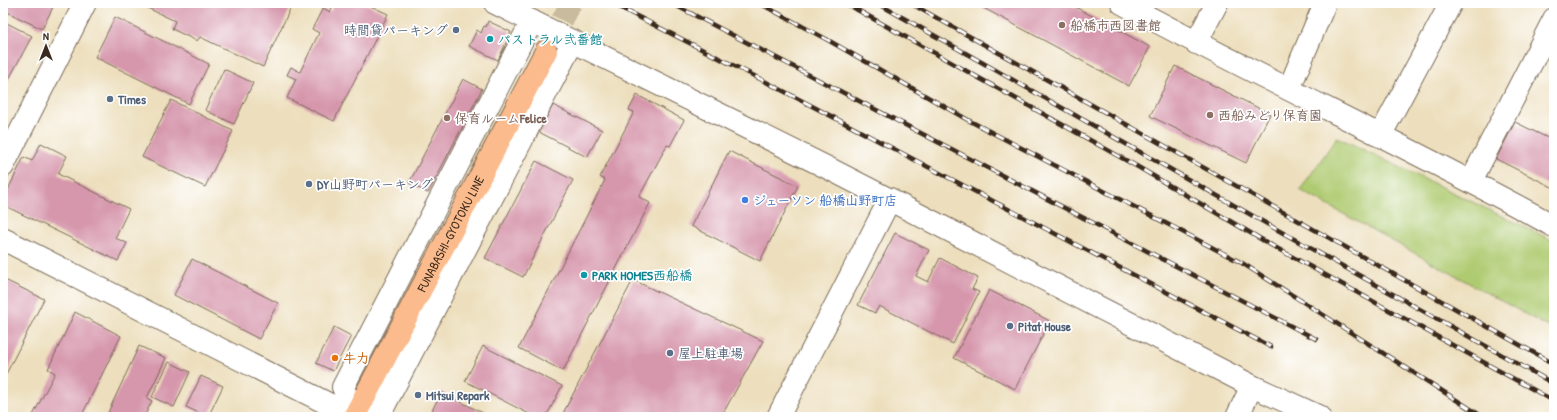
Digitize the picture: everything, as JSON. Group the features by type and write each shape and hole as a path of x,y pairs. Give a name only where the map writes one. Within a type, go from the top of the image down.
{"main road":[{"name":"FUNABASHI-GYOTOKU LINE","path":"354,417 546,51"}],"street":[{"path":"3,166 85,3"},
{"path":"495,3 890,199 1252,386 1320,417"},
{"path":"1122,3 1196,43 1471,181 1554,226"},
{"path":"1196,43 1217,3"},
{"path":"1289,89 1326,3"},
{"path":"1380,136 1451,3"},
{"path":"1471,181 1554,19"},
{"path":"354,417 343,387 532,21"},
{"path":"3,239 354,417 383,408 573,41"},
{"path":"778,417 890,199"},
{"path":"1237,417 1252,386"}],"green space":[{"path":"1337,137 1554,241 1554,330 1300,190"}],"building":[{"path":"3,3 55,3 42,29 3,10"},
{"path":"137,3 282,3 291,7 263,67 200,37 197,41 172,29 175,21"},
{"path":"334,3 364,3 388,14 334,121 287,98 296,79 287,75 291,67 300,72 319,33 312,29 323,8 330,12"},
{"name":"船橋市西図書館","path":"974,3 1068,3 1150,47 1129,86"},
{"path":"115,17 209,64 189,104 95,57"},
{"path":"3,21 32,36 3,90"},
{"name":"パストラル弐番館","path":"488,21 511,32 498,60 469,46 477,30 481,33 484,26 486,27"},
{"name":"西船みどり保育園","path":"1175,66 1270,114 1246,163 1150,116"},
{"path":"224,69 253,83 234,124 205,110"},
{"path":"463,79 482,89 428,193 409,183"},
{"name":"PARK HOMES西船橋","path":"637,95 684,120 670,146 667,145 639,197 650,203 563,371 519,348 605,180 600,177 634,112 629,110"},
{"path":"171,100 233,131 205,187 142,157"},
{"path":"553,105 602,130 587,157 539,132"},
{"path":"1515,122 1554,141 1554,188 1496,159"},
{"path":"41,143 67,156 58,174 129,209 115,238 127,243 118,261 3,205 3,200 24,157 32,161"},
{"path":"729,151 798,186 760,261 691,226"},
{"path":"536,161 573,180 523,277 485,258"},
{"path":"895,233 929,250 916,276 928,282 940,258 978,278 972,289 979,292 953,344 879,306 875,313 858,305"},
{"path":"192,259 278,303 259,339 174,295"},
{"path":"3,279 44,299 3,380"},
{"name":"屋上駐車場","path":"633,280 763,341 721,417 561,417"},
{"path":"989,290 1050,321 1015,389 954,358"},
{"path":"75,312 121,336 81,417 32,417 55,373 48,369"},
{"path":"334,327 351,336 333,371 316,363"},
{"path":"139,346 166,358 147,398 152,401 144,417 106,417"},
{"path":"483,346 562,386 546,417 535,417 465,381"},
{"path":"169,362 190,372 174,407 152,397"},
{"path":"201,376 223,386 208,417 186,407"},
{"path":"441,392 491,417 429,417"}],"tunnel":[{"path":"547,50 571,3"}],"railway":[{"path":"611,3 772,85 1271,347"},
{"path":"671,3 1316,339"},
{"path":"759,3 826,39 968,120 1242,263 1483,417"},
{"path":"845,3 1138,167 1271,245 1554,401"},
{"path":"877,3 1276,229 1554,384"},
{"path":"910,3 1554,364"}],"place":[{"name":"船橋市西図書館","path":"1062,25"},
{"name":"時間貸パーキング","path":"456,30"},
{"name":"パストラル弐番館","path":"490,39"},
{"name":"Times","path":"110,99"},
{"name":"西船みどり保育園","path":"1210,115"},
{"name":"保育ルームFelice","path":"447,118"},
{"name":"DY山野町パーキング","path":"309,184"},
{"name":"ジェーソン 船橋山野町店","path":"745,200"},
{"name":"PARK HOMES西船橋","path":"584,275"},
{"name":"Pitat House","path":"1010,326"},
{"name":"屋上駐車場","path":"670,353"},
{"name":"牛力","path":"335,358"},
{"name":"Mitsui Repark","path":"418,395"}]}
